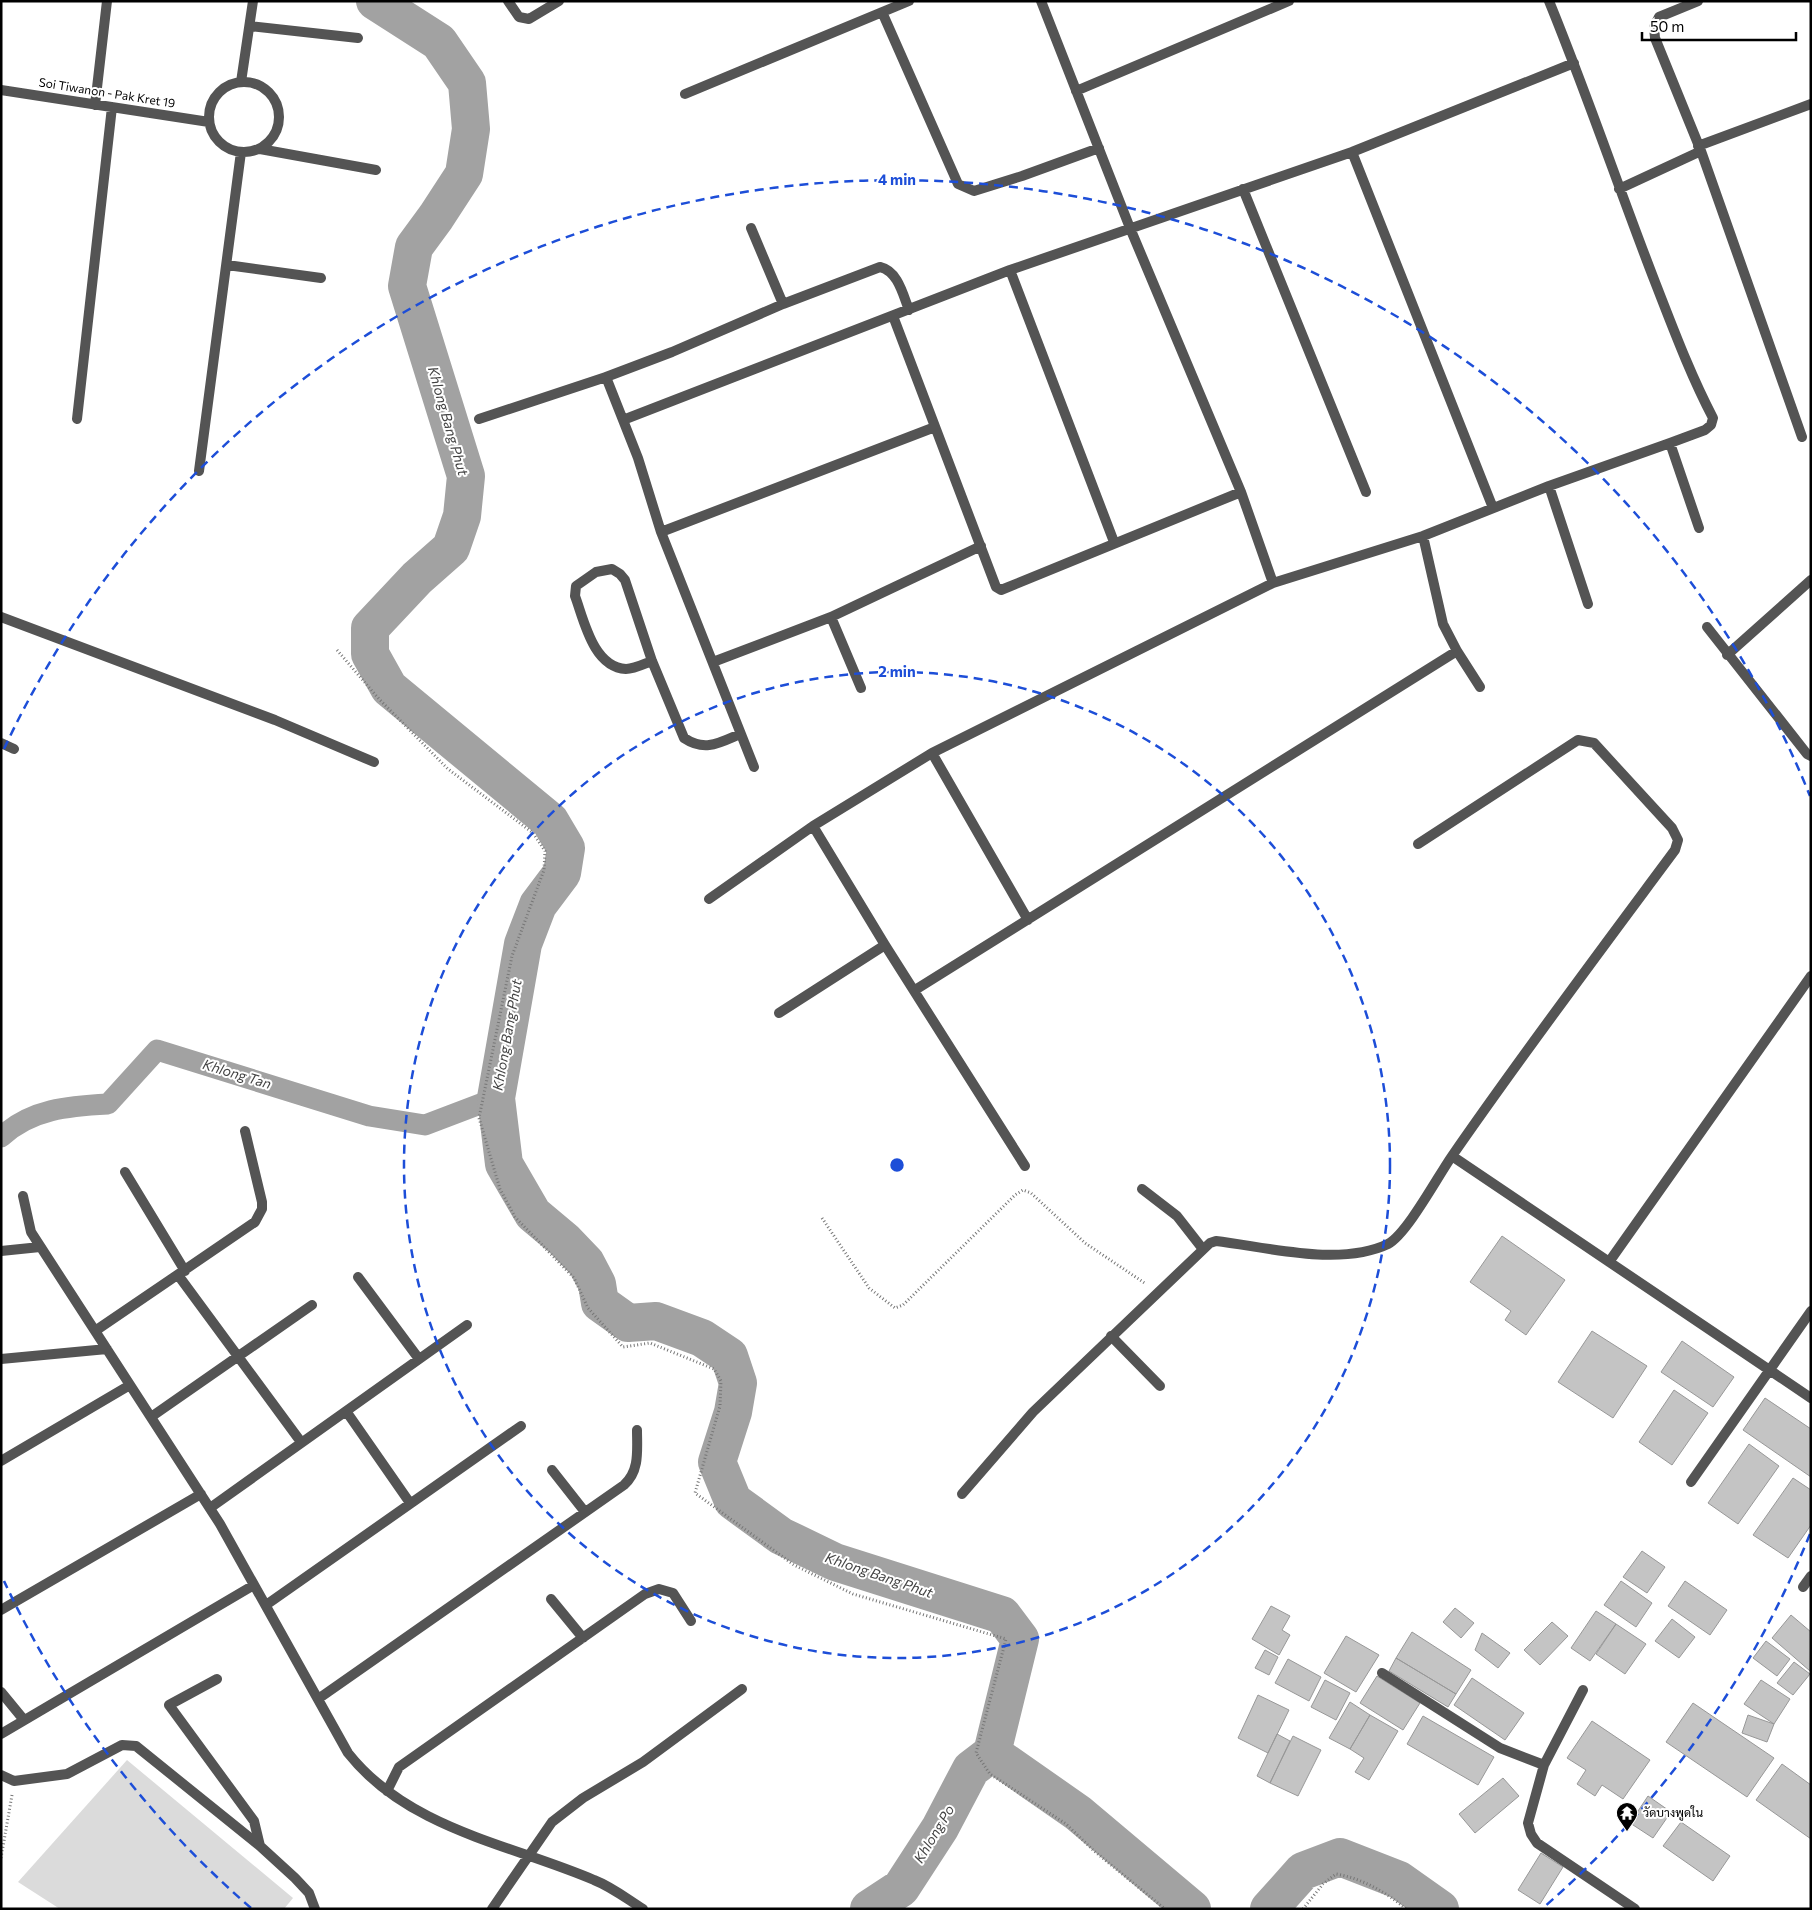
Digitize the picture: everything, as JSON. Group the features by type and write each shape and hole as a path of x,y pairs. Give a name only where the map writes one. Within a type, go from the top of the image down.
{"street":[{"path":"95,104 107,1"},
{"path":"241,82 253,1"},
{"path":"508,1 519,17 529,19 559,1"},
{"path":"686,94 909,1"},
{"path":"1041,1 1130,228 1241,492 1273,583"},
{"path":"1076,91 1289,1"},
{"path":"709,899 813,826 932,753 1273,583 1423,536 1549,486 1705,430 1711,425 1713,418 1692,379 1549,1"},
{"path":"1698,1 1659,16 1654,27 1655,38 1699,149 1802,437"},
{"path":"882,12 958,184 974,191 1022,176 1098,148"},
{"path":"250,26 358,38"},
{"path":"623,420 1010,270 1352,152 1574,63"},
{"path":"260,148 270,141 276,132 279,120 278,107 273,97 264,88 253,83 241,82 229,85 219,92 212,101 209,122 212,132 219,142 229,149 241,152 260,148 376,170"},
{"name":"Soi Tiwanon - Pak Kret 19","path":"1,90 209,122"},
{"path":"1619,189 1699,149 1811,104"},
{"path":"77,419 112,107"},
{"path":"199,471 241,152"},
{"path":"1352,152 1493,508"},
{"path":"1242,189 1366,492"},
{"path":"751,228 783,304"},
{"path":"227,265 321,278"},
{"path":"479,420 606,377 672,352 783,304 880,267 889,269 894,275 909,310"},
{"path":"1010,270 1114,542"},
{"path":"893,316 996,587 1001,590 1114,542 1241,492"},
{"path":"606,377 623,420 661,532 754,767"},
{"path":"661,532 935,427"},
{"path":"1670,443 1699,528"},
{"path":"1549,486 1588,604"},
{"path":"1423,536 1443,624 1457,651 1480,687"},
{"path":"713,662 831,617 981,546"},
{"path":"652,661 626,669 611,664 599,655 575,596 576,586 582,580 604,569 612,569 625,580 652,661 684,738 695,746 711,746 740,734"},
{"path":"1727,655 1811,580"},
{"path":"831,617 861,688"},
{"path":"1,618 274,720 374,762"},
{"path":"1707,627 1727,655 1811,756"},
{"path":"915,990 1457,651"},
{"path":"962,1494 1033,1412 1202,1248 1216,1240 1315,1254 1343,1255 1368,1251 1390,1243 1406,1226 1452,1156 1675,850 1678,840 1672,828 1594,743 1578,740 1418,844"},
{"path":"1,743 14,749"},
{"path":"932,753 1028,920"},
{"path":"813,826 885,945 1025,1166"},
{"path":"780,1013 885,945"},
{"path":"1609,1262 1811,976"},
{"path":"95,1332 250,1226 259,1216 262,1202 245,1131"},
{"path":"1452,1156 1811,1398"},
{"path":"125,1172 182,1273 238,1356 301,1442"},
{"path":"1142,1189 1177,1216 1202,1248"},
{"path":"23,1196 27,1223 40,1247 210,1508 348,1754 372,1780 387,1791 444,1824 595,1880 643,1909"},
{"path":"1,1250 40,1247"},
{"path":"358,1277 419,1359"},
{"path":"151,1417 312,1305"},
{"path":"1691,1482 1811,1311"},
{"path":"210,1508 467,1325"},
{"path":"1111,1336 1160,1386"},
{"path":"1,1359 107,1349"},
{"path":"1,1461 130,1385"},
{"path":"346,1411 410,1503"},
{"path":"266,1605 521,1426"},
{"path":"318,1699 633,1478 636,1466 637,1430"},
{"path":"552,1470 585,1512"},
{"path":"1,1610 201,1494"},
{"path":"1803,1587 1811,1576"},
{"path":"1,1734 254,1585"},
{"path":"387,1791 399,1767 652,1590 667,1590 673,1593 691,1621"},
{"path":"551,1598 583,1638"},
{"path":"1382,1673 1500,1748 1544,1766"},
{"path":"217,1678 169,1706 254,1821 260,1846"},
{"path":"492,1909 530,1856 539,1838 552,1822 568,1809 643,1762 742,1689"},
{"path":"1584,1690 1544,1766 1528,1823 1531,1834 1537,1842 1635,1909"},
{"path":"1,1692 24,1720"},
{"path":"1,1775 14,1782 67,1774 122,1745 136,1746 260,1846 305,1888 315,1909"}],"path":[{"path":"337,650 379,699 448,769 533,833 544,851 544,870 512,956 479,1118 500,1189 515,1216 574,1278 588,1308 623,1347 650,1343 714,1369 721,1380 720,1406 695,1493 794,1565 854,1594 1006,1639 976,1753 990,1774 1066,1824 1094,1851 1165,1909"},
{"path":"822,1218 869,1288 895,1308 903,1305 1015,1195 1023,1190 1031,1192 1086,1243 1156,1292"},
{"path":"1,1858 14,1782"},
{"path":"1303,1909 1323,1884 1336,1874 1355,1877 1397,1901 1406,1909"}],"shaded area":[{"path":"127,1760 293,1898 284,1909 60,1909 18,1882"}],"building":[{"path":"1502,1236 1565,1280 1526,1335 1505,1320 1511,1311 1470,1282"},
{"path":"1592,1331 1647,1366 1613,1418 1558,1382"},
{"path":"1682,1341 1734,1377 1713,1407 1661,1372"},
{"path":"1674,1390 1708,1413 1672,1465 1639,1442"},
{"path":"1765,1398 1811,1429 1811,1477 1743,1430"},
{"path":"1749,1444 1779,1466 1738,1524 1708,1503"},
{"path":"1793,1478 1811,1490 1811,1525 1788,1558 1753,1535"},
{"path":"1642,1551 1665,1567 1647,1593 1623,1577"},
{"path":"1621,1581 1652,1603 1636,1627 1604,1605"},
{"path":"1685,1581 1727,1610 1710,1635 1668,1606"},
{"path":"1271,1606 1290,1616 1282,1630 1290,1635 1279,1655 1252,1639"},
{"path":"1455,1608 1474,1623 1461,1638 1443,1622"},
{"path":"1596,1611 1616,1624 1590,1661 1571,1648"},
{"path":"1791,1615 1811,1632 1810,1671 1772,1638"},
{"path":"1672,1619 1695,1637 1679,1658 1655,1641"},
{"path":"1552,1622 1568,1636 1540,1665 1524,1650"},
{"path":"1616,1624 1646,1644 1625,1674 1596,1654"},
{"path":"1412,1632 1471,1670 1456,1694 1396,1658"},
{"path":"1482,1633 1510,1653 1498,1668 1475,1650"},
{"path":"1346,1636 1379,1655 1356,1692 1324,1673"},
{"path":"1766,1641 1790,1659 1777,1676 1753,1658"},
{"path":"1265,1650 1278,1657 1269,1675 1255,1668"},
{"path":"1396,1658 1456,1694 1448,1707 1389,1671"},
{"path":"1288,1659 1321,1677 1309,1701 1275,1683"},
{"path":"1794,1662 1810,1674 1793,1695 1777,1683"},
{"path":"1377,1676 1420,1703 1403,1730 1360,1703"},
{"path":"1472,1678 1524,1713 1505,1740 1454,1705"},
{"path":"1325,1680 1350,1693 1336,1720 1311,1707"},
{"path":"1761,1680 1790,1699 1774,1724 1744,1704"},
{"path":"1258,1695 1289,1710 1268,1753 1238,1738"},
{"path":"1350,1702 1370,1715 1350,1749 1329,1738"},
{"path":"1693,1703 1774,1758 1747,1797 1666,1742"},
{"path":"1370,1715 1398,1731 1369,1780 1355,1772 1364,1758 1350,1749"},
{"path":"1748,1715 1774,1724 1767,1742 1742,1733"},
{"path":"1423,1716 1494,1757 1478,1785 1407,1744"},
{"path":"1592,1721 1650,1760 1623,1799 1602,1785 1595,1796 1577,1784 1586,1770 1567,1758"},
{"path":"1277,1734 1290,1741 1270,1783 1257,1776"},
{"path":"1293,1736 1321,1750 1298,1796 1270,1783"},
{"path":"1782,1764 1811,1785 1811,1839 1756,1800"},
{"path":"1503,1778 1519,1796 1475,1833 1459,1814"},
{"path":"1648,1796 1671,1812 1653,1838 1630,1823"},
{"path":"1681,1822 1730,1856 1713,1881 1663,1846"},
{"path":"1541,1853 1563,1867 1540,1904 1518,1890"}],"waterway":[{"name":"Khlong Bang Phut","path":"375,1 439,42 467,83 471,129 464,174 414,247 407,286 466,476 462,516 451,548 417,578 370,628 370,654 389,688 550,821 566,848 562,873 538,905 523,944 496,1098 504,1164 533,1214 564,1240 586,1263 597,1284 600,1303 628,1323 656,1321 702,1338 729,1356 738,1383 733,1412 717,1462 733,1501 781,1536 835,1562 1002,1615 1020,1639 992,1753 1078,1813 1192,1909"},
{"name":"Khlong Tan","path":"1,1137 25,1120 38,1115 65,1108 108,1104 157,1050 369,1116 425,1125 496,1098"},
{"name":"Khlong Po","path":"869,1909 901,1888 940,1828 971,1769 992,1753"},
{"name":"Khlong Bang Phut","path":"1269,1909 1303,1871 1340,1857 1399,1880 1440,1909"}],"place":[{"name":"วัดบางพูดใน","path":"1627,1832"}]}
